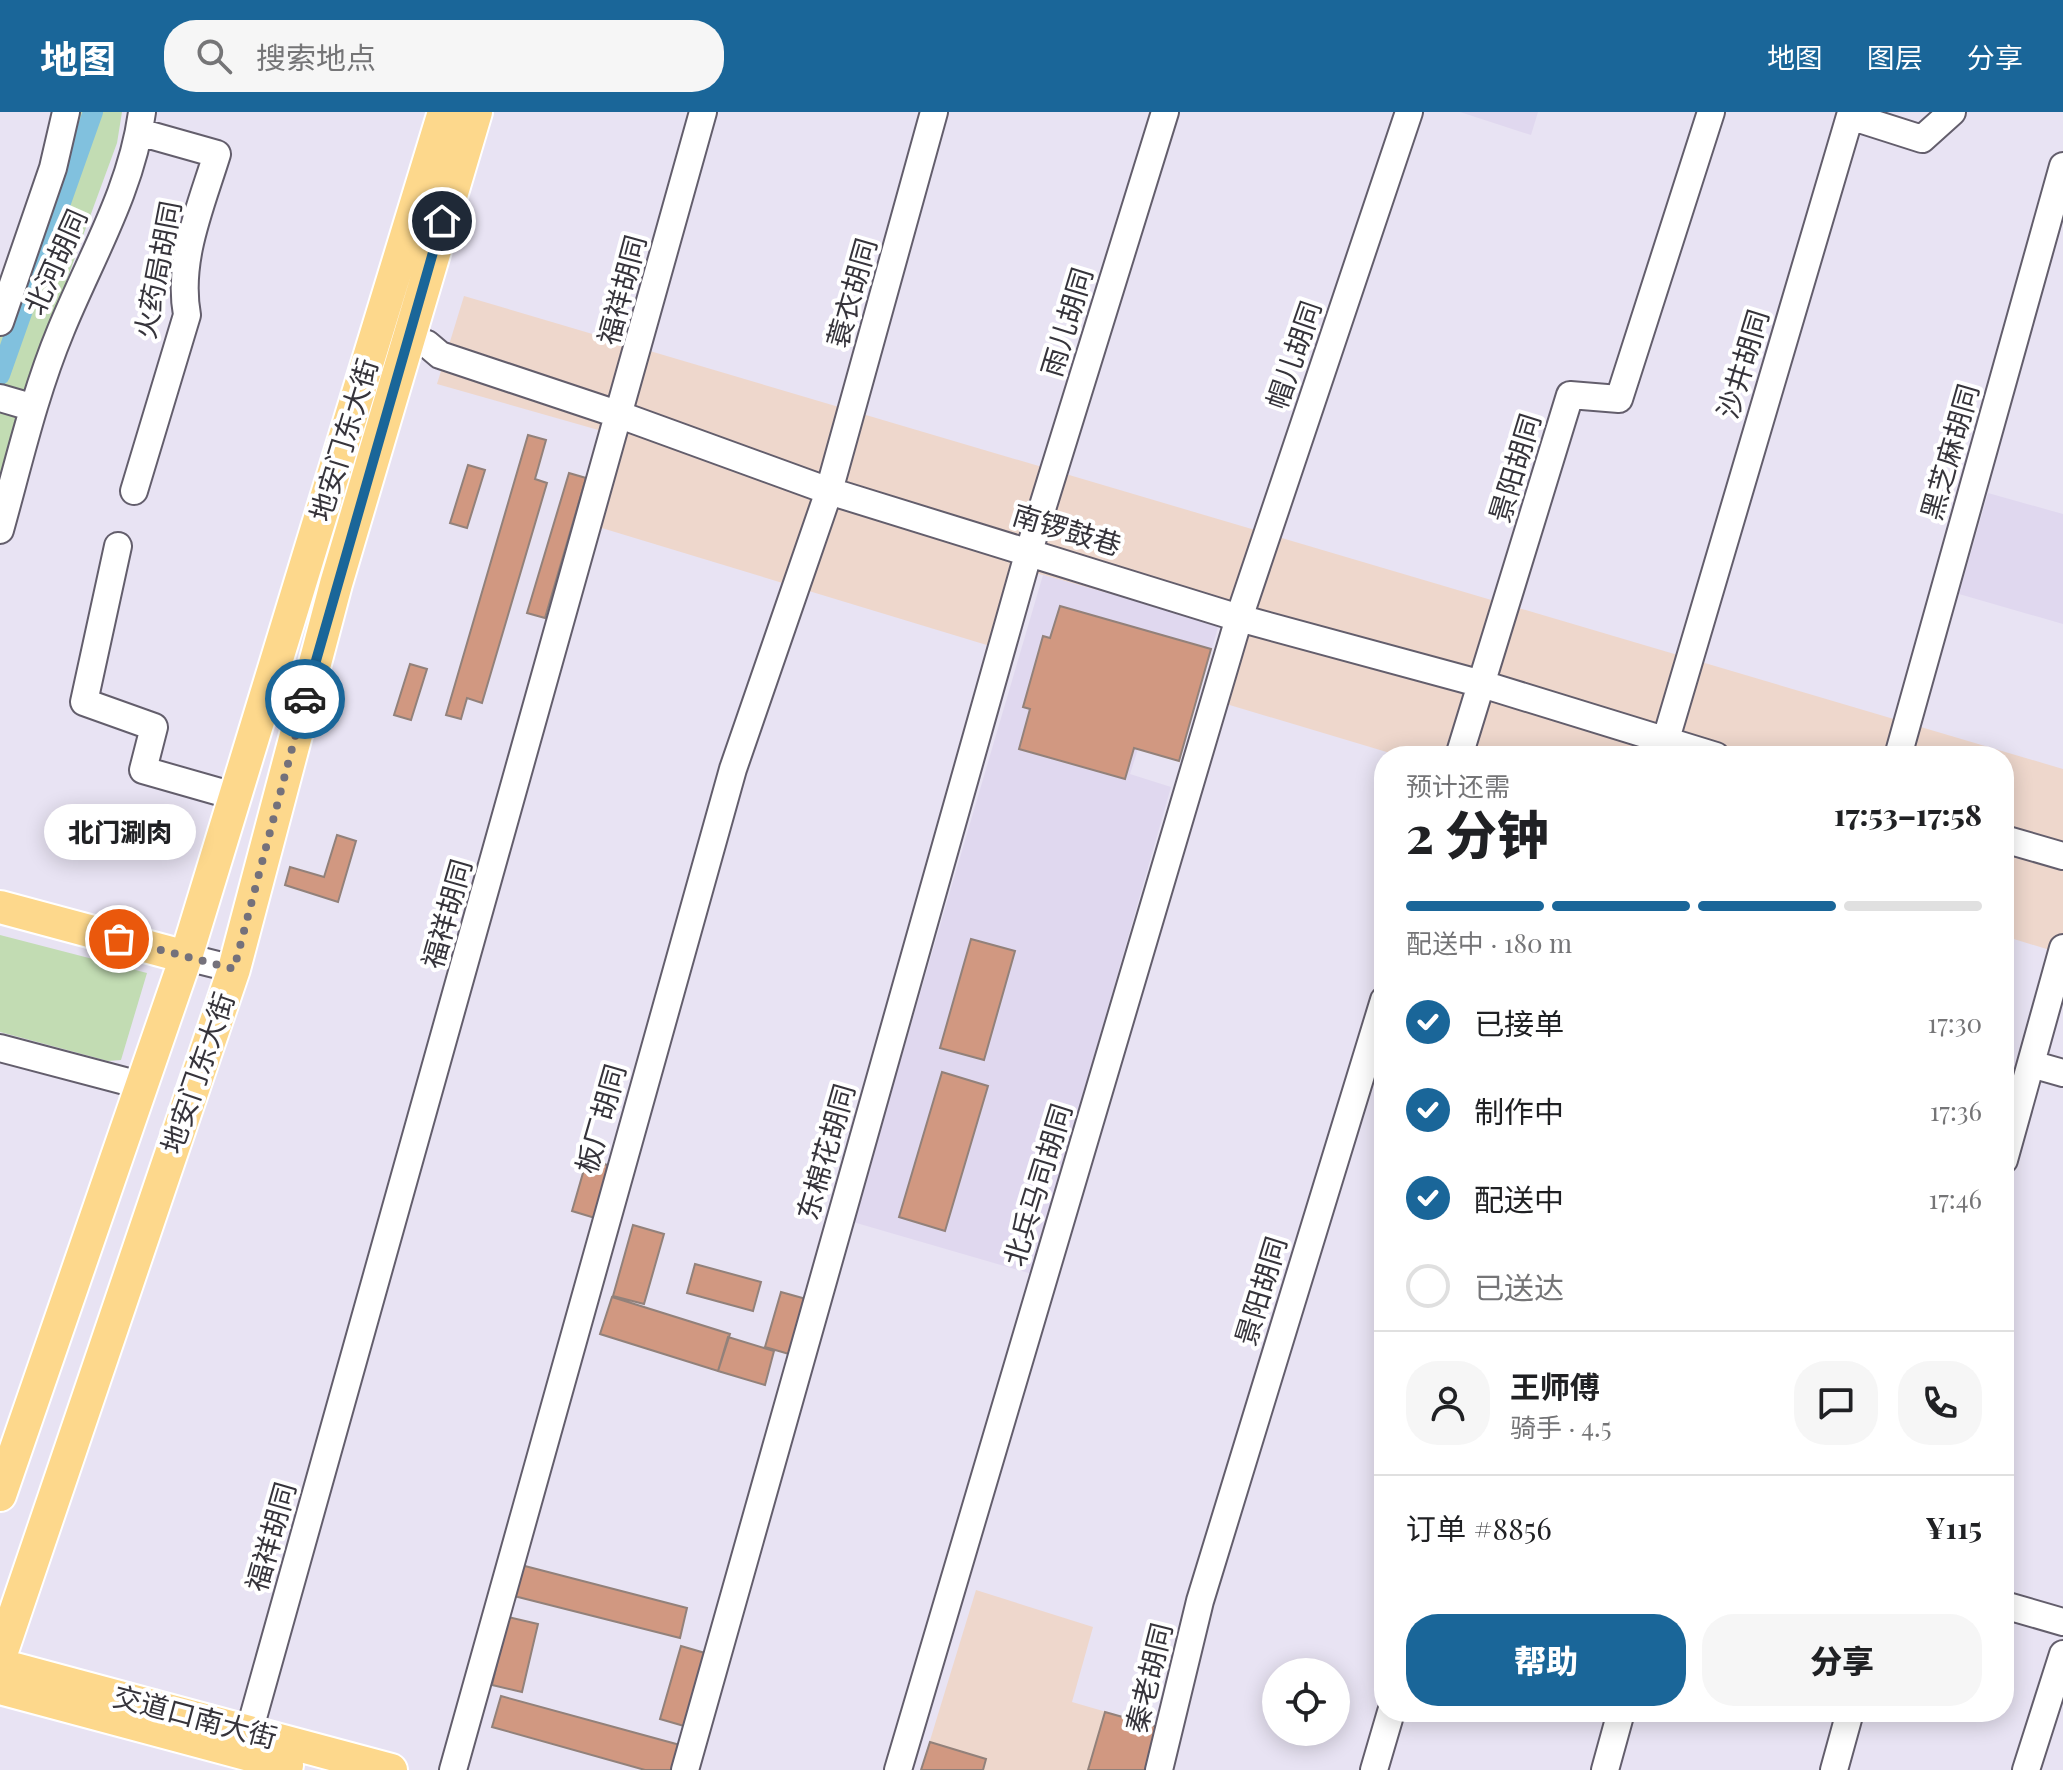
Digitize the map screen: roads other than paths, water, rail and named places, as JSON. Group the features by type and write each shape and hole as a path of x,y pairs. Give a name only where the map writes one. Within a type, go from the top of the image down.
{"main road":[{"name":"地安门东大街","path":"0,1495 186,957 444,112"},
{"name":"地安门东大街","path":"0,1657 234,969 336,584 476,112"},
{"path":"0,907 186,957"},
{"name":"交道口南大街","path":"0,1665 391,1770"},
{"name":"交道口南大街","path":"0,1688 306,1770"}],"street":[{"path":"0,322 53,168 66,112"},
{"name":"福祥胡同","path":"249,1732 703,112"},
{"name":"蓑衣胡同","path":"829,491 934,112"},
{"name":"雨儿胡同","path":"1029,551 1165,112"},
{"name":"帽儿胡同","path":"1239,618 1409,112"},
{"name":"景阳胡同","path":"1462,746 1570,395 1619,399 1711,112"},
{"name":"沙井胡同","path":"1664,746 1842,114 1922,139 1952,112"},
{"name":"火药局胡同","path":"134,491 187,315 182,289 190,241 217,154 140,122"},
{"name":"北河胡同","path":"0,530 31,407 62,328 110,223 140,122"},
{"name":"黑芝麻胡同","path":"1901,746 2063,166"},
{"name":"南锣鼓巷","path":"410,339 427,344 440,355 620,415 829,491 1239,618 1482,684 1655,746"},
{"path":"0,398 31,407"},
{"name":"板厂胡同","path":"453,1770 733,769 829,491"},
{"path":"118,546 84,702 154,727 143,770 234,796"},
{"name":"东棉花胡同","path":"685,1770 1029,551"},
{"name":"北兵马司胡同","path":"898,1770 1239,618"},
{"path":"2014,842 2063,856"},
{"path":"2014,1124 2063,948"},
{"path":"186,957 234,969"},
{"name":"景阳胡同","path":"1200,1601 1374,1033"},
{"path":"0,1048 140,1085"},
{"path":"2031,1064 2063,1073"},
{"name":"秦老胡同","path":"1159,1770 1200,1601"},
{"path":"2014,1608 2063,1622"},
{"path":"2026,1770 2063,1654"},
{"path":"1374,1770 1388,1722"},
{"path":"1605,1770 1618,1722"},
{"path":"1834,1770 1847,1722"}],"waterway":[{"path":"0,375 93,112"}],"place":[{"name":"北门涮肉","path":"119,939"}]}
